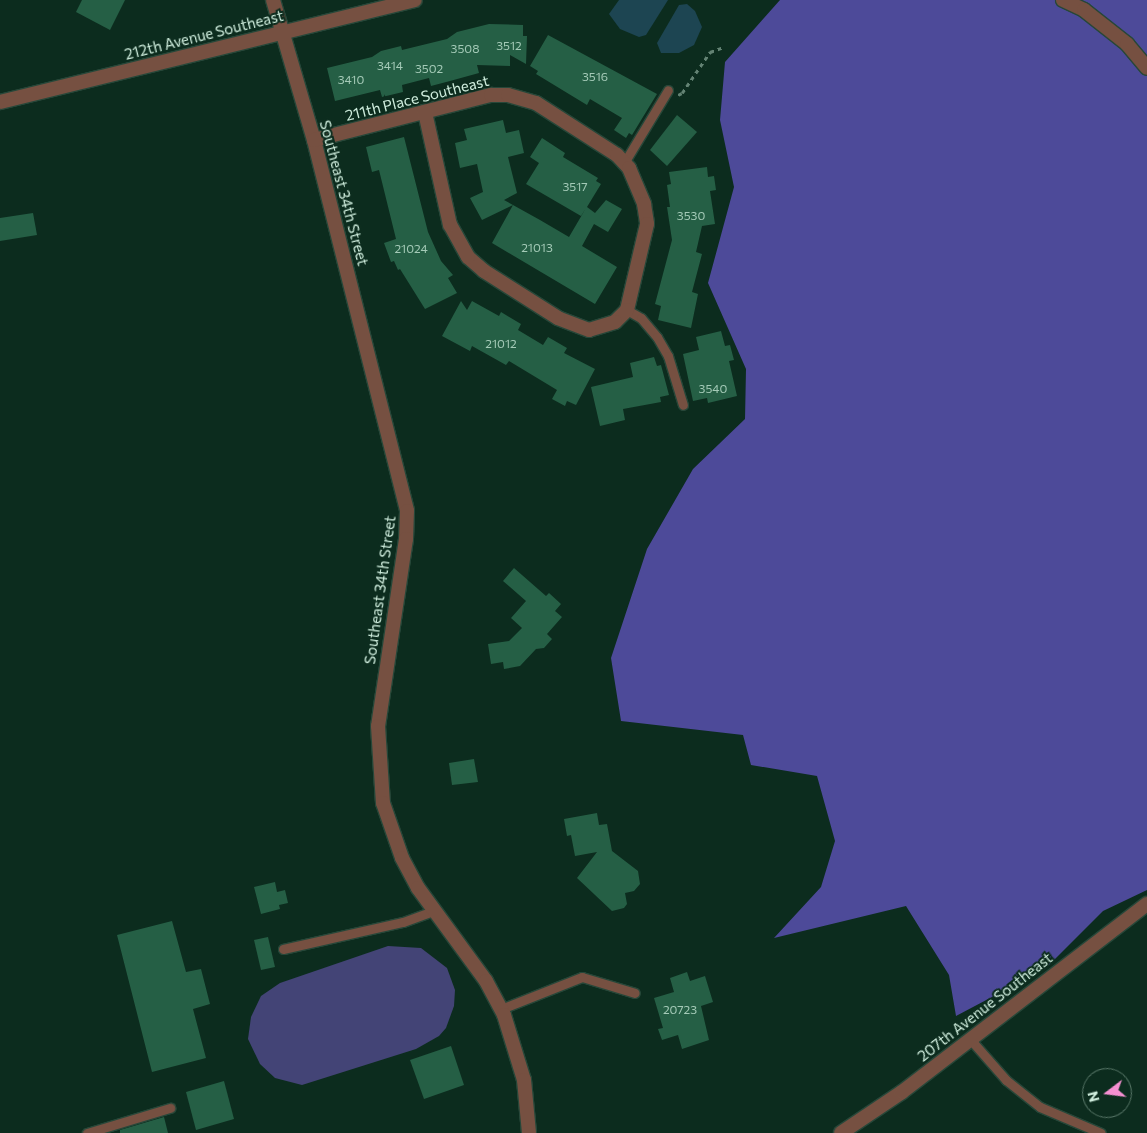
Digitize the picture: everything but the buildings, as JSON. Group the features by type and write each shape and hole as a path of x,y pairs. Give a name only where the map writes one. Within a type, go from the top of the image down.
{"street":[{"name":"Southeast 34th Street","path":"273,0 314,140 404,491 406,539 382,689 379,766 390,828 402,858 433,911 476,968 501,1009 524,1080 529,1133"},
{"name":"212th Avenue Southeast","path":"0,102 415,0"},
{"path":"1063,0 1084,10 1127,44 1147,68"},
{"name":"211th Place Southeast","path":"314,140 491,96 521,98 536,103 601,145 624,163 644,204 647,224 627,310"},
{"path":"424,112 450,225 468,257 484,271 576,326 589,330 604,328 627,310"},
{"name":"207th Avenue Southeast","path":"841,1133 902,1092 1147,904"}],"lane":[{"path":"624,163 667,91"},
{"path":"627,310 641,318 657,337 668,356 683,405"},
{"path":"283,949 403,922 433,911"},
{"path":"501,1009 582,977 635,993"},
{"path":"970,1039 1006,1080 1040,1107 1101,1133"},
{"path":"87,1133 170,1108"}],"path":[{"path":"667,91 682,93 710,52 724,47"}],"shaded area":[{"path":"780,0 1147,0 1147,890 1103,911 1045,969 956,1016 949,975 906,906 774,938 821,887 835,841 817,776 751,765 743,735 621,721 611,658 647,549 693,469 745,419 746,369 708,283 734,187 720,120 725,62"},
{"path":"388,946 421,948 447,968 455,990 454,1006 446,1028 439,1036 416,1049 302,1085 275,1078 260,1064 248,1039 251,1017 261,996 280,983"}],"water":[{"path":"619,0 668,0 646,35 639,37 620,29 609,14"},
{"path":"687,4 695,11 702,27 694,45 679,53 661,53 657,43 679,5"}]}
